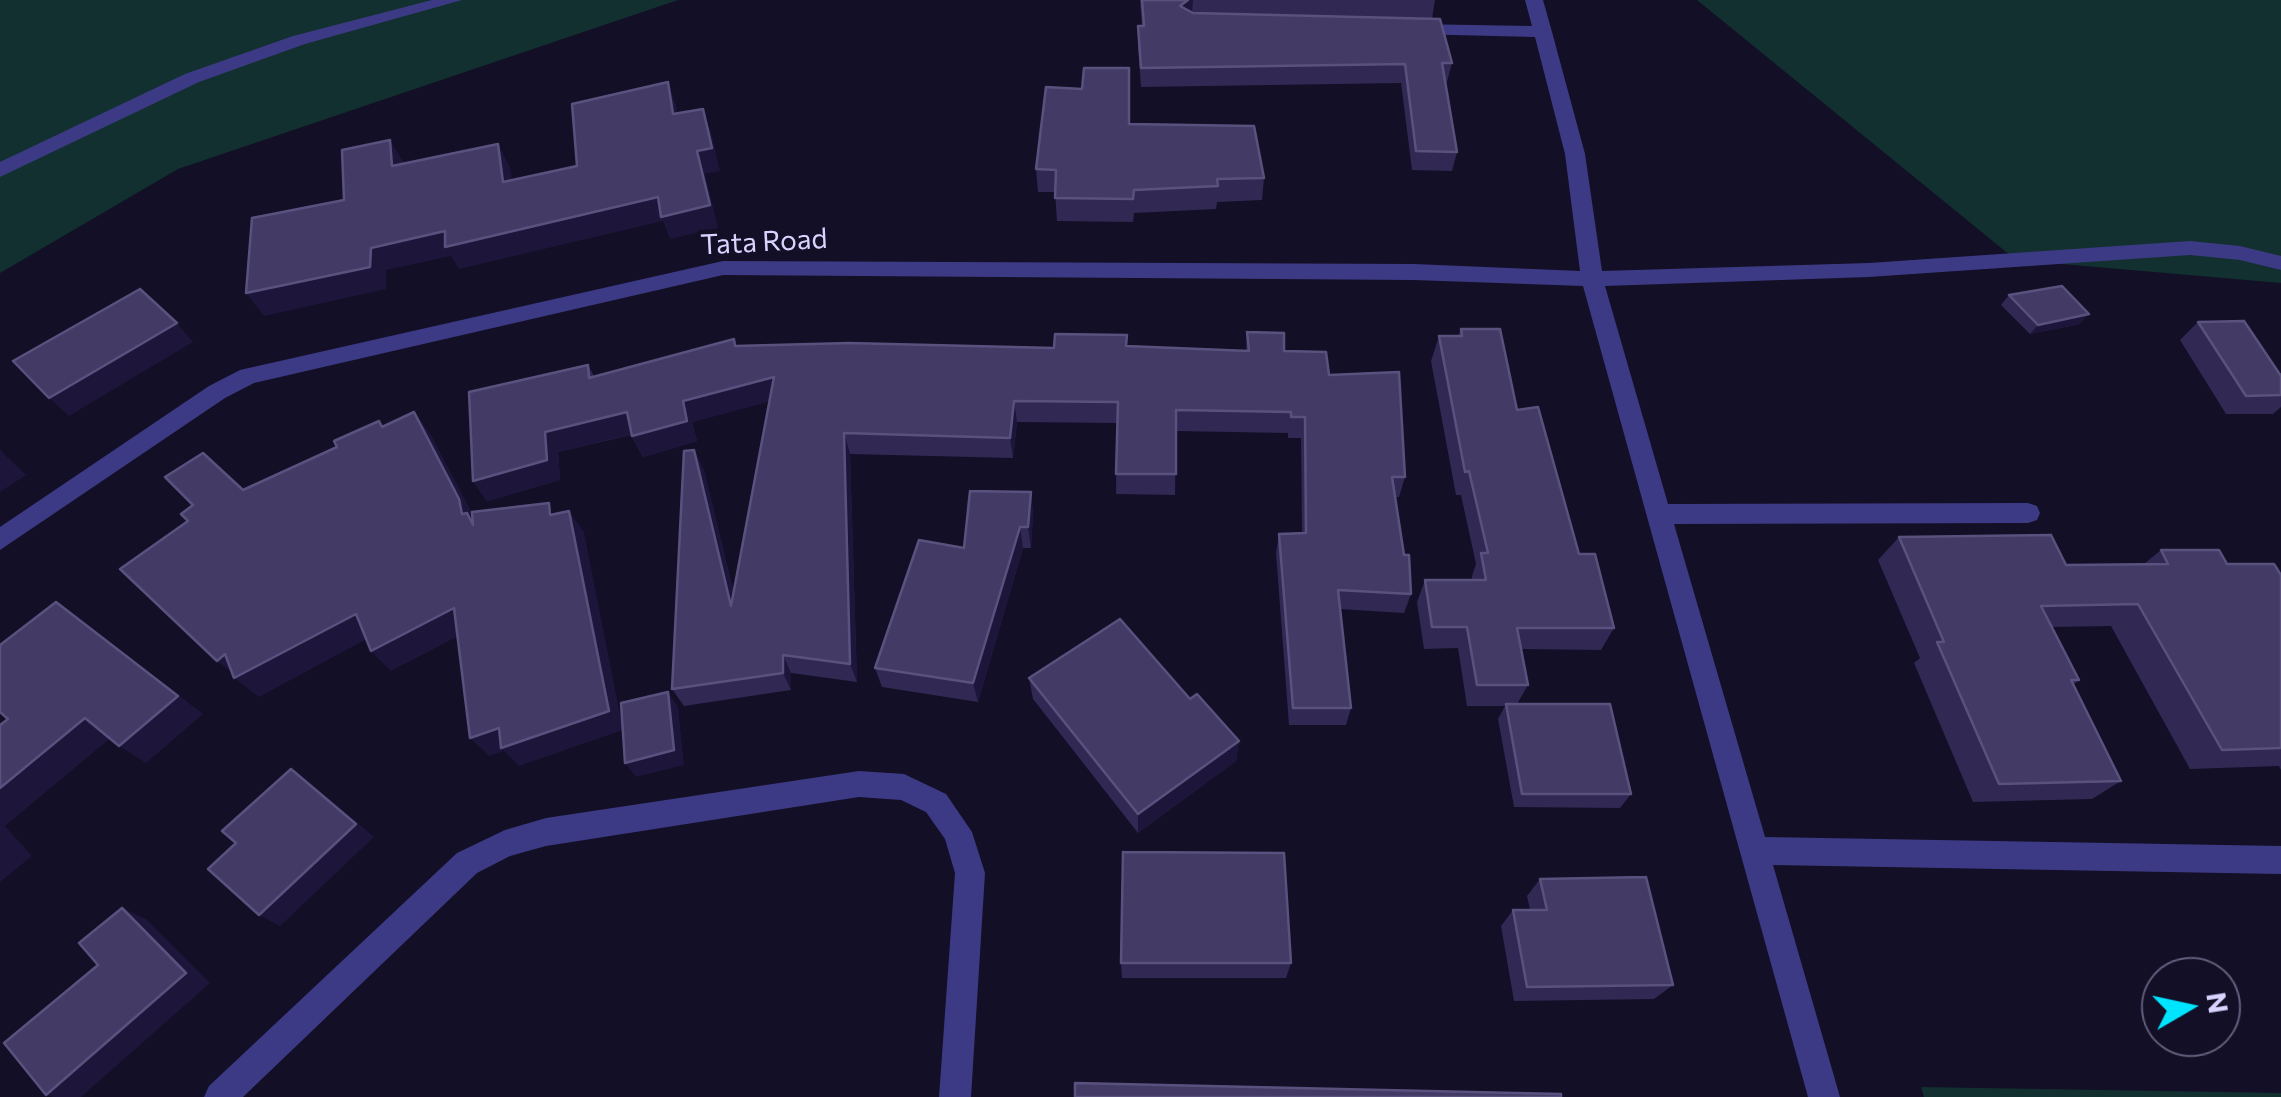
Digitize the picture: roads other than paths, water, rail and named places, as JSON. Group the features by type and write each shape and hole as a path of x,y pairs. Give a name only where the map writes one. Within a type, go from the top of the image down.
{"street":[{"path":"0,170 192,78 299,40 453,0"},
{"path":"1534,0 1576,154 1592,279 1824,1097"},
{"path":"1387,28 1543,32"},
{"name":"Tata Road","path":"0,540 218,392 248,376 723,268 1414,272 1592,279 1853,271 2162,249 2240,252 2281,264"},
{"path":"1659,514 2028,513"},
{"path":"220,1097 467,863 505,844 546,832 859,784 904,787 936,803 958,832 970,873 954,1097"},
{"path":"1754,851 2281,860"}]}
